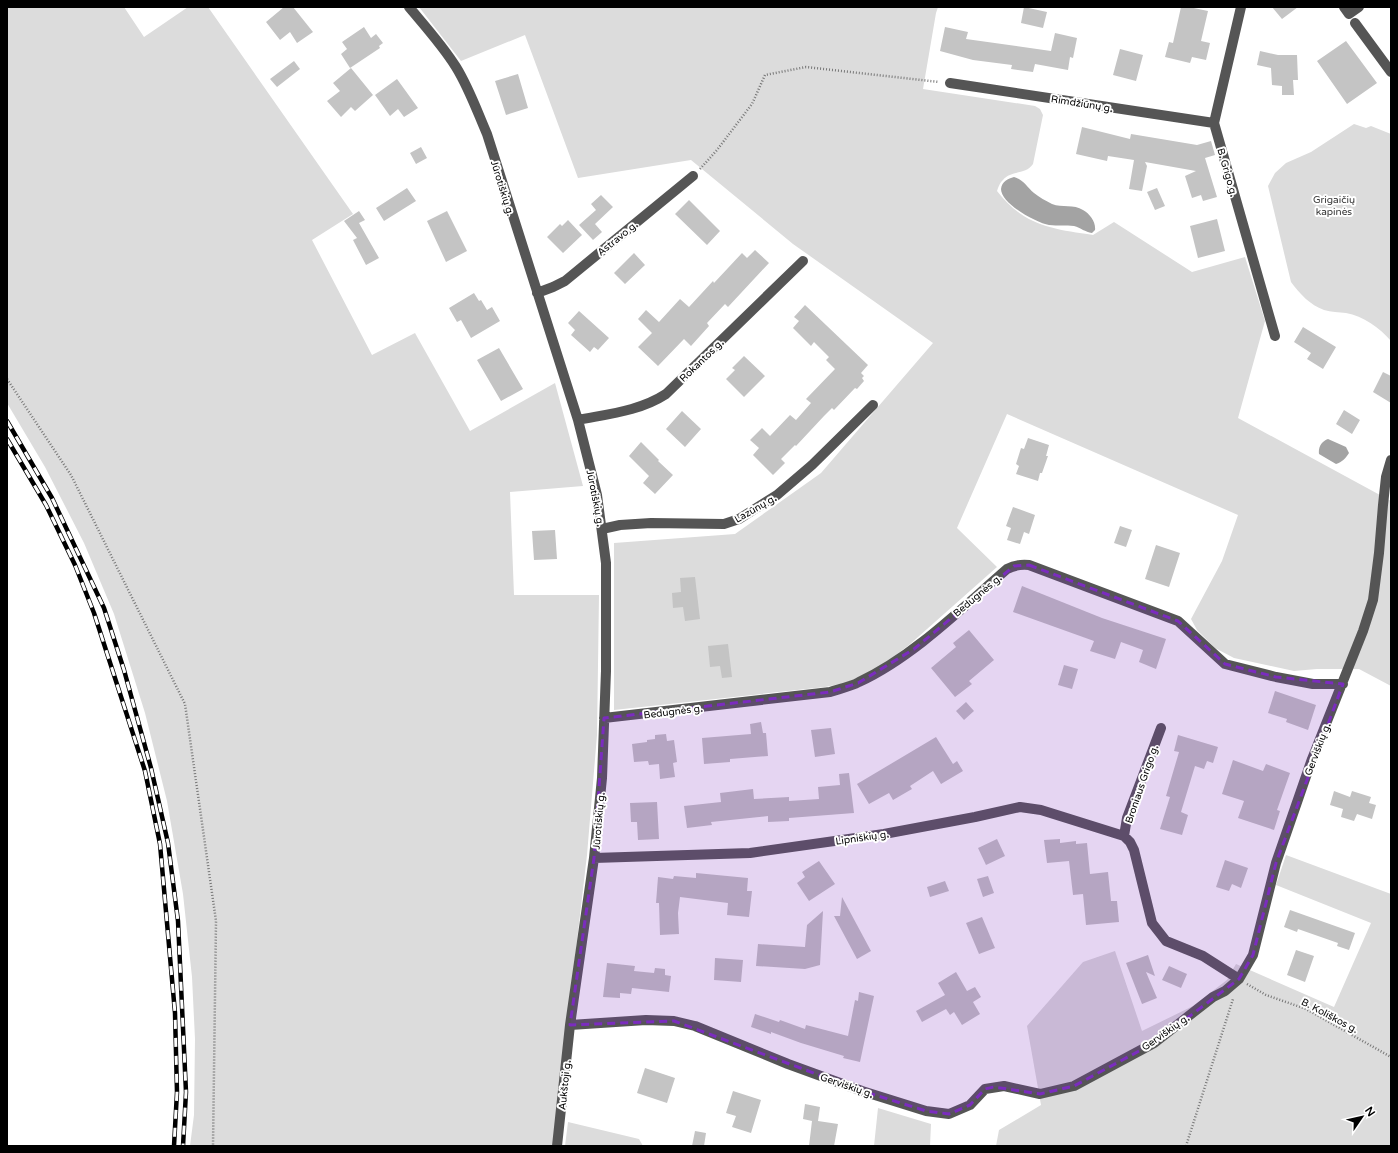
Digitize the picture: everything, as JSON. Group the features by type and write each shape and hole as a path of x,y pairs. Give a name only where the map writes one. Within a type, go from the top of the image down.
{"street":[{"name":"Jūrotiškių g.","path":"409,7 432,34 456,67 469,91 487,134 536,293 578,420 596,495 602,529 606,563 607,610 602,778 594,858 570,1025"},
{"name":"B. Grigo g.","path":"1240,7 1214,123 1275,336"},
{"path":"1346,11 1360,7"},
{"path":"1355,23 1391,72"},
{"name":"Rimdžiūnų g.","path":"950,83 1214,123"},
{"name":"Astravo g.","path":"536,293 565,281 693,176"},
{"name":"Rokantos g.","path":"578,420 638,408 654,402 666,394 803,261"},
{"name":"Lazūnų g.","path":"602,529 620,525 651,523 724,524 739,519 777,495 807,470 873,405"},
{"name":"Gerviškių g.","path":"570,1025 646,1020 674,1020 695,1026 788,1064 862,1091 926,1111 949,1114 970,1105 984,1089 1004,1086 1040,1094 1074,1086 1154,1043 1239,979 1253,955 1276,864 1312,760 1343,684 1373,600 1386,477 1391,460"},
{"name":"Bedugnės g.","path":"604,718 830,692 858,683 884,669 914,649 1008,570 1014,566 1022,564 1029,565 1178,621 1225,664 1276,678 1314,684 1343,684"},
{"name":"Broniaus Grigo g.","path":"1161,728 1127,818 1124,836 1130,842 1134,850 1152,923 1166,941 1203,956 1239,979"},
{"name":"Lipniškių g.","path":"594,858 750,852 884,834 1020,807 1042,810 1124,836"},
{"name":"Aukštoji g.","path":"557,1146 570,1025"}],"path":[{"path":"693,176 717,150 752,104 765,75 806,66 950,83"},
{"path":"7,379 71,475 185,704 216,921 213,1146"},
{"path":"1186,1146 1239,979"},
{"name":"B. Koliškos g.","path":"1239,979 1266,995 1306,1009 1391,1057"}],"highlighted area":[{"path":"1029,565 1178,621 1225,664 1276,677 1343,684 1276,863 1253,955 1239,979 1154,1043 1074,1086 1040,1094 994,1087 985,1089 970,1105 949,1114 926,1111 862,1091 674,1021 570,1025 594,858 604,718 830,692 858,683 914,649 1014,566"}],"green space":[{"path":"7,7 124,7 144,37 188,7 208,7 353,214 312,240 372,355 415,333 470,431 555,383 583,486 510,492 514,595 599,595 597,735 587,855 553,1146 190,1146 194,1115 195,1039 192,977 183,894 167,801 145,713 114,614 84,543 45,467 7,403"},
{"path":"419,7 938,7 923,89 1035,106 1040,109 1043,115 1033,164 1026,170 1006,177 999,185 997,191 1007,203 1018,212 1028,219 1052,228 1093,235 1114,222 1192,272 1245,257 1265,321 1238,418 1391,501 1391,686 1359,669 1317,669 1294,671 1234,658 1215,648 1197,630 1191,619 1222,561 1238,515 1007,414 957,528 997,567 909,645 884,664 845,683 825,687 614,710 614,543 735,534 821,473 933,343 793,244 691,160 578,178 525,35 461,61"},
{"name":"Grigaičių kapinės","path":"1354,124 1366,128 1371,126 1391,134 1391,341 1376,327 1359,317 1319,308 1306,299 1294,286 1291,282 1268,186 1275,173 1286,163 1311,152"},
{"path":"1286,855 1391,894 1391,1146 996,1146 999,1130 1041,1105 1027,1026 1083,962 1115,951 1142,1031 1193,1006 1227,980 1236,964 1334,1007 1371,923 1276,885"},
{"path":"878,1108 931,1124 930,1146 874,1146"},
{"path":"568,1122 639,1139 643,1146 565,1146"}],"shaded area":[{"path":"1014,177 1052,204 1076,207 1083,210 1092,218 1095,224 1095,230 1092,233 1074,226 1049,225 1036,221 1020,212 1007,201 1001,189 1004,182"},
{"path":"1328,439 1346,447 1349,453 1344,460 1336,464 1319,454 1321,445"}],"building":[{"path":"284,7 293,7 313,32 297,43 290,32 280,40 266,22"},
{"path":"1024,7 1047,12 1043,28 1021,23"},
{"path":"1181,7 1208,11 1201,41 1210,43 1206,60 1192,57 1190,63 1165,57 1169,42 1173,43"},
{"path":"1272,7 1298,7 1282,19"},
{"path":"364,27 371,38 376,34 383,43 379,46 380,48 350,68 341,54 347,49 342,42"},
{"path":"945,27 968,32 966,39 1051,51 1055,33 1077,38 1073,58 1070,57 1068,70 1035,64 1033,72 1011,69 1012,65 973,60 940,51"},
{"path":"1346,41 1377,83 1347,104 1317,61"},
{"path":"1120,49 1143,55 1136,81 1113,75"},
{"path":"1260,51 1278,55 1297,55 1298,80 1293,80 1294,95 1282,95 1282,86 1272,85 1271,68 1257,65"},
{"path":"294,61 300,69 277,87 270,79"},
{"path":"351,68 373,95 355,111 351,107 341,117 327,101 340,91 333,83"},
{"path":"518,74 528,108 506,115 495,81"},
{"path":"397,79 418,108 404,117 398,109 390,116 375,95"},
{"path":"1082,127 1130,139 1131,134 1197,145 1211,141 1215,155 1205,158 1217,197 1203,201 1201,195 1192,198 1185,176 1196,171 1145,162 1147,166 1142,191 1129,189 1134,160 1108,156 1107,161 1076,154"},
{"path":"421,147 427,158 416,164 410,153"},
{"path":"407,188 416,201 384,221 376,208"},
{"path":"1157,188 1165,206 1155,210 1147,192"},
{"path":"601,195 613,207 595,224 602,232 593,240 579,225 596,210 591,204"},
{"path":"689,200 720,231 707,245 675,214"},
{"path":"359,211 365,220 359,223 379,258 366,265 353,240 357,238 344,221"},
{"path":"447,211 467,251 446,262 427,221"},
{"path":"1217,219 1225,251 1198,258 1190,226"},
{"path":"568,220 582,235 563,253 547,237 560,224 562,226"},
{"path":"755,250 769,263 728,307 725,304 707,323 709,326 691,346 684,339 658,366 638,347 652,333 638,319 646,310 659,322 680,299 689,307 742,253 747,258"},
{"path":"634,253 645,265 625,284 614,273"},
{"path":"474,293 479,301 481,300 487,310 492,307 500,321 471,338 461,320 457,322 449,308"},
{"path":"805,305 868,365 861,373 864,376 862,378 864,381 857,389 855,388 834,410 832,408 796,446 795,445 781,459 785,463 773,475 753,455 759,448 750,440 762,428 770,436 790,415 796,420 811,403 806,399 835,369 826,360 829,357 814,342 811,346 793,328 799,321 794,317"},
{"path":"579,311 609,338 598,350 594,347 590,352 571,335 575,330 568,323"},
{"path":"1303,327 1336,347 1323,369 1307,359 1311,353 1294,342"},
{"path":"499,348 523,389 501,401 477,360"},
{"path":"744,356 765,376 744,397 726,379 735,370 732,368"},
{"path":"1383,372 1391,376 1391,403 1373,392"},
{"path":"1344,410 1360,420 1352,434 1336,424"},
{"path":"682,411 701,429 685,447 666,429"},
{"path":"1028,438 1049,445 1046,456 1048,456 1038,481 1016,474 1019,466 1016,464 1021,448 1024,449"},
{"path":"641,442 673,475 655,494 643,483 649,476 629,456"},
{"path":"1013,507 1035,515 1029,534 1024,532 1020,544 1007,540 1011,528 1006,526"},
{"path":"1120,526 1132,530 1126,547 1114,543"},
{"path":"555,530 557,559 534,560 532,531"},
{"path":"1156,545 1180,553 1169,587 1145,579"},
{"path":"695,577 700,619 685,621 683,607 673,608 672,593 681,592 680,578"},
{"path":"1022,586 1102,618 1166,639 1156,669 1139,662 1143,650 1121,642 1115,659 1090,651 1094,641 1013,612"},
{"path":"969,630 994,660 969,681 972,684 955,697 931,668 956,647 953,643"},
{"path":"728,644 732,677 722,678 720,666 710,667 708,646"},
{"path":"1064,665 1078,669 1072,689 1058,685"},
{"path":"1275,691 1316,705 1308,730 1286,722 1287,719 1268,713"},
{"path":"966,702 974,711 964,720 956,711"},
{"path":"761,722 763,733 766,733 768,756 730,759 730,762 704,764 702,738 751,734 750,724"},
{"path":"831,728 835,754 815,757 811,730"},
{"path":"666,734 667,741 674,740 677,762 673,763 675,777 660,779 659,764 649,765 648,761 634,762 632,744 647,742 647,740 655,739 655,735"},
{"path":"1178,735 1218,747 1213,763 1207,761 1204,769 1195,766 1181,812 1188,815 1182,835 1160,829 1170,797 1166,796 1179,752 1174,751"},
{"path":"936,737 953,764 957,761 963,771 941,784 933,771 910,786 912,789 893,800 889,793 869,804 857,784"},
{"path":"1233,760 1263,771 1266,764 1290,773 1277,810 1280,811 1274,830 1238,818 1244,801 1222,794"},
{"path":"849,773 854,813 789,818 789,821 768,822 768,816 711,822 712,825 687,828 684,806 721,802 720,793 753,789 754,799 789,797 789,801 819,799 818,787 840,785 839,774"},
{"path":"1334,791 1350,797 1352,791 1371,797 1369,803 1376,805 1372,819 1357,814 1354,821 1341,817 1343,809 1330,805"},
{"path":"657,802 659,839 638,840 637,822 631,822 630,803"},
{"path":"997,839 1005,856 986,865 978,848"},
{"path":"1060,839 1060,843 1076,841 1076,844 1087,843 1090,874 1108,872 1111,901 1117,901 1119,922 1086,925 1083,894 1073,895 1069,861 1047,863 1044,840"},
{"path":"1225,860 1248,868 1241,888 1232,884 1229,891 1216,887"},
{"path":"819,861 835,884 809,901 797,883 805,877 802,872"},
{"path":"696,873 748,878 747,891 752,891 749,917 727,915 728,903 680,897 678,913 679,934 660,935 659,903 656,903 658,877 673,879 674,876 696,878"},
{"path":"988,876 994,893 983,897 977,879"},
{"path":"945,881 949,891 930,897 927,887"},
{"path":"842,897 871,951 857,959 834,916 840,916"},
{"path":"1290,910 1355,933 1349,950 1337,946 1338,943 1298,929 1297,932 1284,927"},
{"path":"823,911 820,965 805,969 756,966 758,944 805,947 807,925"},
{"path":"982,917 995,948 979,954 966,923"},
{"path":"1296,950 1314,956 1305,982 1287,975"},
{"path":"1148,955 1155,976 1146,972 1157,998 1142,1004 1126,963"},
{"path":"715,958 743,960 741,982 714,980"},
{"path":"607,963 635,966 634,971 654,973 655,968 665,969 665,975 671,976 669,992 632,988 631,994 620,993 620,998 603,997"},
{"path":"1169,966 1187,974 1181,988 1162,980"},
{"path":"956,972 967,991 975,987 981,997 973,1002 980,1014 962,1025 954,1012 950,1015 946,1009 922,1022 916,1011 945,995 938,983"},
{"path":"859,992 874,996 860,1062 843,1058 844,1056 751,1027 755,1014 779,1022 780,1020 805,1029 806,1025 848,1036 855,1000 858,1001"},
{"path":"645,1068 675,1078 667,1103 637,1093"},
{"path":"733,1091 761,1100 751,1133 732,1127 736,1116 726,1113"},
{"path":"805,1104 820,1107 818,1121 838,1124 834,1146 809,1146 812,1121 803,1119"},
{"path":"695,1131 706,1133 704,1146 692,1146"}],"railway":[{"path":"7,421 52,498 104,608 124,670 151,768 168,843 178,921 186,1092 183,1146"},
{"path":"7,439 46,505 75,565 94,613 145,771 160,844 175,1013 177,1092 174,1146"}]}
